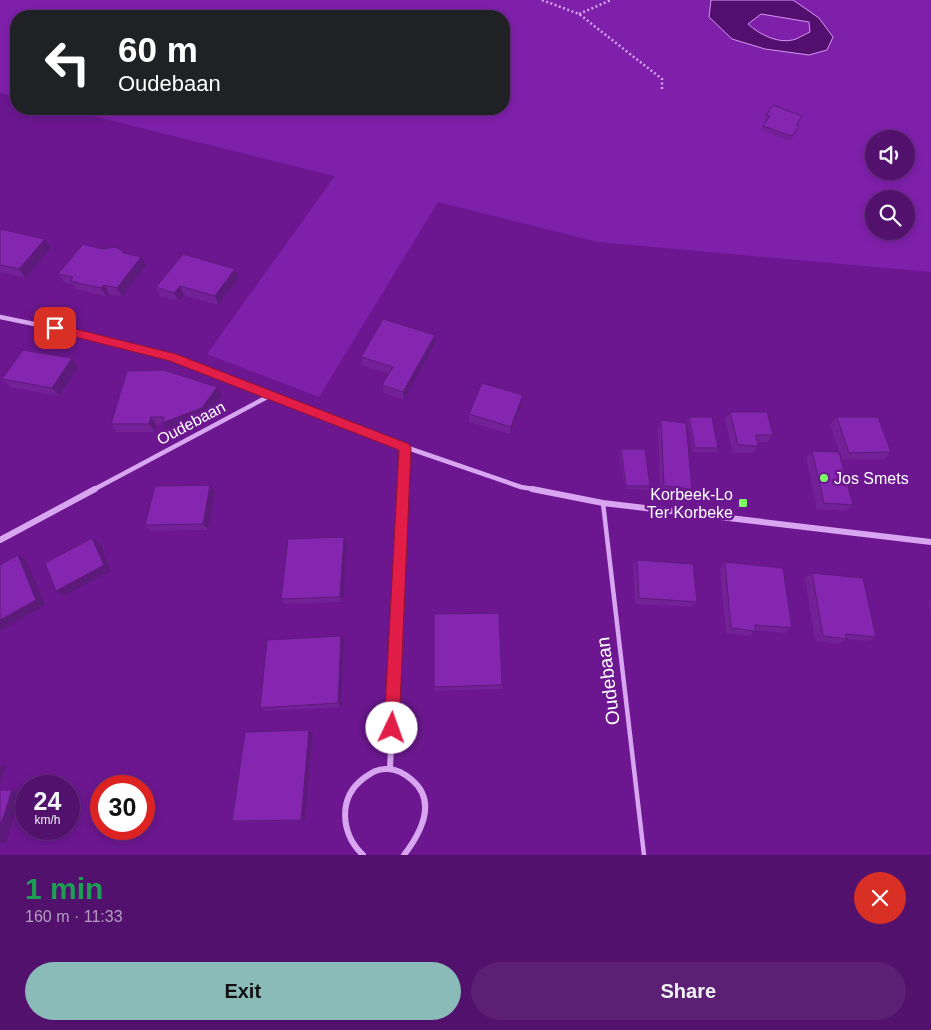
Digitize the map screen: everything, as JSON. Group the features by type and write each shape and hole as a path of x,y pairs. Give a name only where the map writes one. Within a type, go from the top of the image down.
{"street":[{"path":"0,317 131,345 172,357 405,448 521,487 603,503 931,542"},
{"name":"Oudebaan","path":"0,540 271,395"},
{"path":"390,768 405,448"},
{"path":"363,855 354,847 346,833 344,817 346,803 353,788 363,777 376,770 390,768 409,775 419,786 425,799 426,815 423,830 416,844 404,855"}],"lane":[{"name":"Oudebaan","path":"603,503 644,855"}],"path":[{"path":"542,0 579,14 662,79 662,89"},
{"path":"579,14 612,0"}],"shaded area":[{"path":"0,0 931,0 931,272 598,242 438,202 319,397 207,354 335,176 89,115 510,115 510,10 10,10 10,96 0,93"},
{"path":"711,0 793,0 819,18 833,37 827,50 809,55 765,49 732,39 709,17","holes":["761,14 809,22 810,32 796,39 783,41 776,40 748,24"]}],"building":[{"path":"773,105 802,116 796,125 799,126 792,136 763,126 770,116 766,115"},
{"path":"0,229 45,239 19,269 0,265"},
{"path":"83,244 103,249 116,247 123,253 141,257 117,288 104,285 101,288 70,281 73,277 58,274"},
{"path":"183,254 235,269 215,296 180,286 174,293 156,287"},
{"path":"383,319 435,335 403,392 382,385 393,367 361,357"},
{"path":"23,350 72,358 52,388 2,379"},
{"path":"164,370 217,387 202,408 162,423 164,417 151,417 149,424 111,424 127,371"},
{"path":"482,383 523,395 511,427 469,414"},
{"path":"730,412 767,412 773,435 756,435 758,446 738,445"},
{"path":"689,417 712,417 718,448 695,448"},
{"path":"837,417 878,417 891,452 849,453"},
{"path":"661,420 686,423 692,489 664,486"},
{"path":"621,449 645,449 650,486 626,486"},
{"path":"812,451 839,452 853,505 824,503"},
{"path":"210,485 203,524 145,525 155,486"},
{"path":"344,537 340,597 281,599 288,539"},
{"path":"92,538 104,565 56,591 45,563"},
{"path":"18,555 36,600 0,620 0,565"},
{"path":"637,560 693,564 697,602 639,598"},
{"path":"725,562 783,568 792,628 755,625 755,631 731,628"},
{"path":"812,573 863,578 876,637 845,634 847,639 823,636"},
{"path":"499,613 502,685 434,687 434,614"},
{"path":"341,636 338,703 260,708 267,640"},
{"path":"309,730 301,820 232,821 245,732"},
{"path":"0,790 12,790 0,827"}],"place":[{"name":"Jos Smets","path":"824,478"},
{"name":"Korbeek-Lo Ter Korbeke","path":"743,503"}],"route":[{"path":"55,328 131,345 172,357 405,448 392,728"}]}
